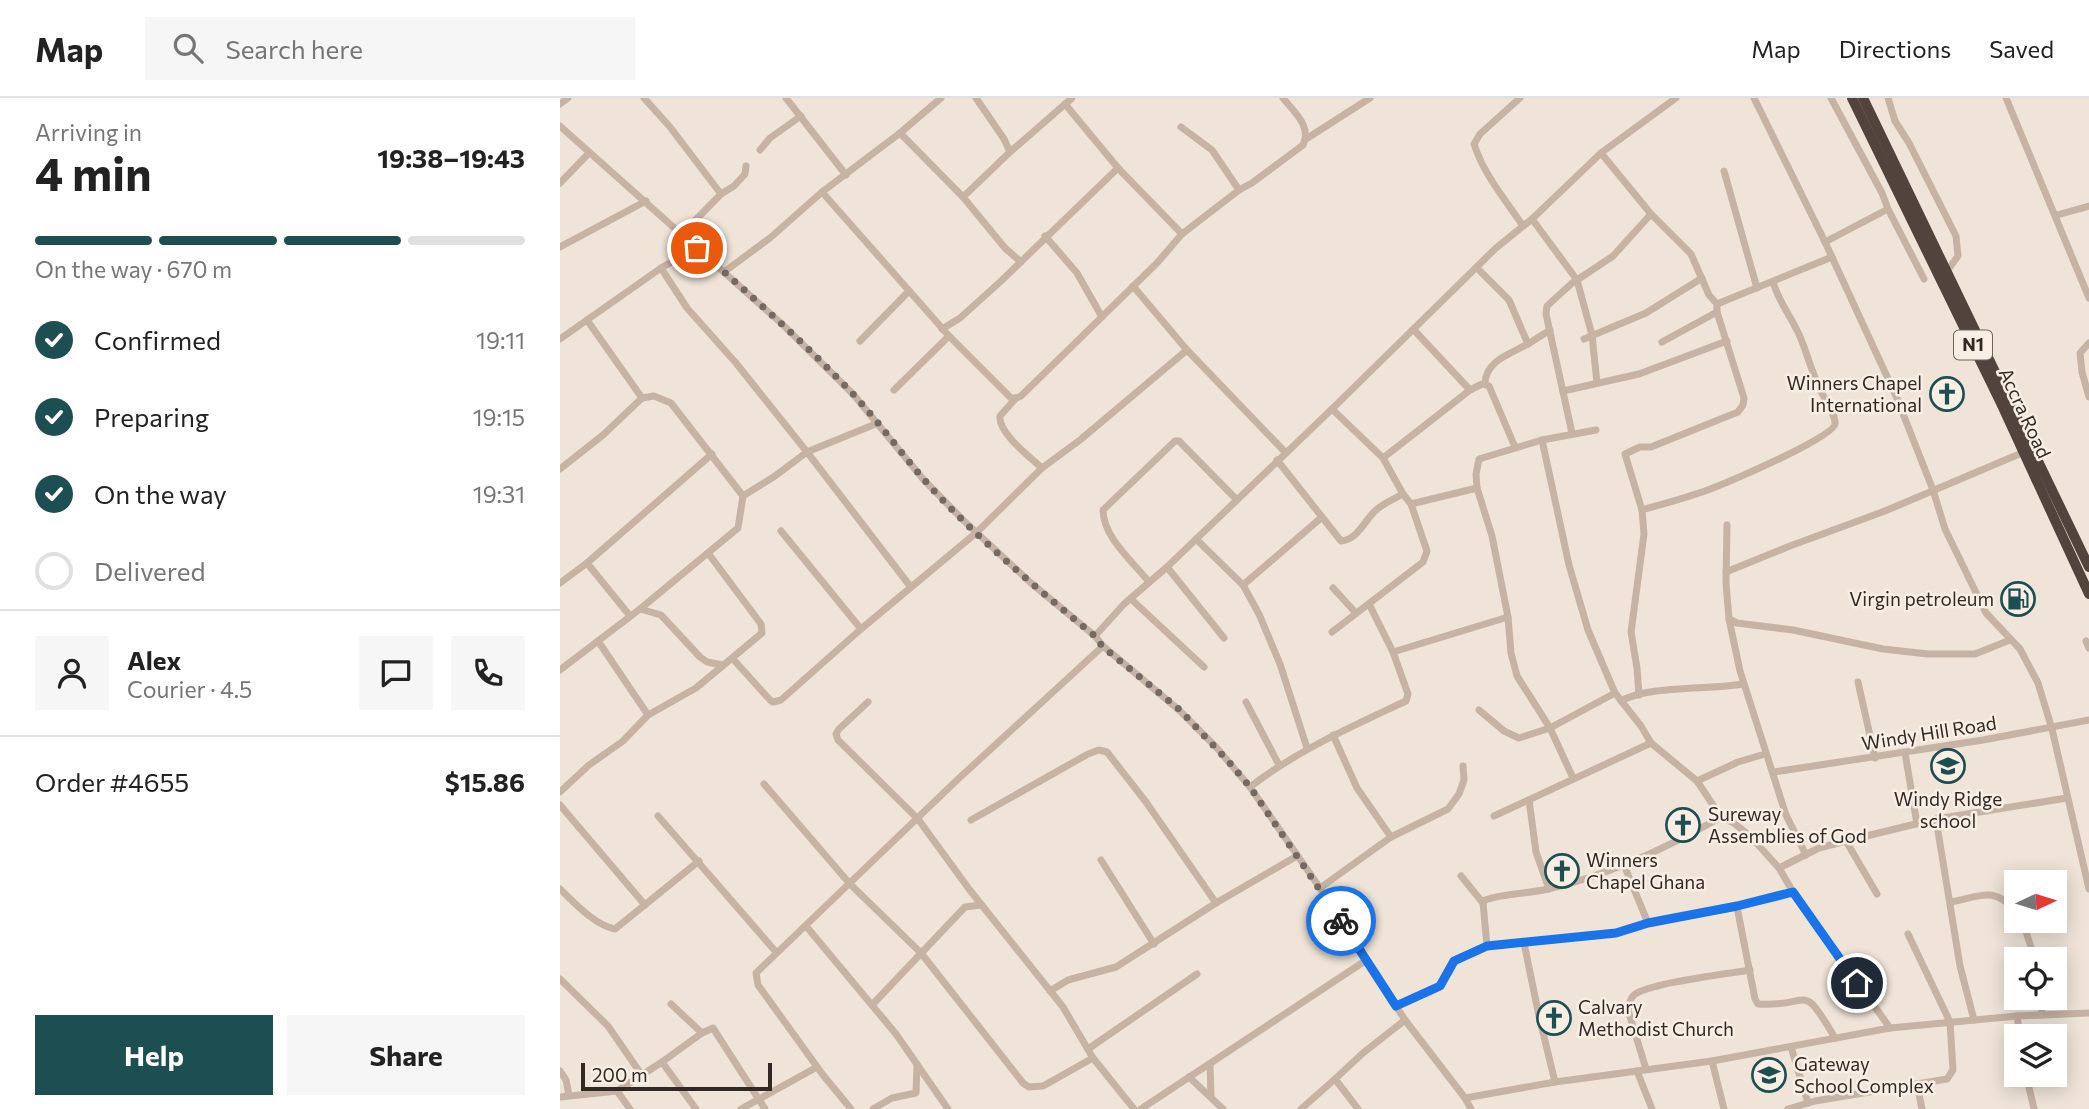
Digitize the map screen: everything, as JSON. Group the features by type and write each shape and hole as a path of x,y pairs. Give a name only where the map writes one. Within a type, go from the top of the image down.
{"highway":[{"name":"Accra Road","path":"1852,98 2024,452 2089,594"},
{"name":"Accra Road","path":"1863,98 2089,567"}],"street":[{"path":"560,104 568,98"},
{"path":"644,98 670,127 721,194"},
{"path":"786,98 846,175"},
{"path":"724,272 770,238 822,192 942,98"},
{"path":"976,98 1010,152"},
{"path":"963,197 1072,98"},
{"path":"1283,98 1303,123 1306,139"},
{"path":"1042,468 1001,426 1000,416 1157,263 1182,234 1239,190 1281,163 1303,145 1306,139 1370,98"},
{"path":"1520,98 1480,134 1474,144 1495,189 1523,226"},
{"path":"1095,636 1124,604 1167,567 1477,268 1601,153 1676,98"},
{"path":"1754,98 1825,242 1896,396 1933,490 1945,529 1986,613 2029,662 2038,683 2052,729 2089,889"},
{"path":"1831,98 1924,279"},
{"path":"1888,98 1899,130 1909,143 1956,236 1958,256 1947,271"},
{"path":"2007,98 2089,298"},
{"path":"1065,104 1118,168 1182,234"},
{"path":"760,149 770,138 801,116"},
{"path":"560,127 646,201 806,347 878,423 937,494 976,533 1095,636 1102,646 1180,710 1216,747 1250,787 1320,888 1405,1020 1471,1109"},
{"path":"1181,127 1212,150 1239,190"},
{"path":"900,133 963,197 1005,248 1021,262"},
{"path":"560,183 589,153"},
{"path":"1601,153 1651,214 1690,254 1717,308 1744,398 1738,412 1651,447 1628,451 1625,459 1642,510 1643,554 1631,632 1639,695"},
{"path":"681,235 721,194 734,186 745,174 746,166"},
{"path":"942,329 960,318 1118,168"},
{"path":"1724,171 1757,288"},
{"path":"822,192 942,329 1011,398 1016,398"},
{"path":"560,247 646,201"},
{"path":"2057,215 2089,206"},
{"path":"1825,242 1888,209"},
{"path":"1572,433 1547,306 1577,280 1613,257 1651,214"},
{"path":"1532,219 1577,280 1597,383"},
{"path":"1894,220 1911,219"},
{"path":"1045,236 1077,273 1102,317"},
{"path":"560,338 661,268 697,248"},
{"path":"1662,342 1717,308 1757,288 1832,257"},
{"path":"661,268 687,308 736,363 910,586"},
{"path":"1477,268 1509,300 1528,344"},
{"path":"1588,337 1646,313 1702,278"},
{"path":"1642,510 1713,488 1810,444 1834,427 1833,417 1801,339 1773,282"},
{"path":"1133,286 1187,350 1286,453"},
{"path":"860,341 908,292"},
{"path":"587,320 642,398"},
{"path":"1414,330 1471,390"},
{"path":"1485,384 1487,372 1492,365 1550,330"},
{"path":"894,390 949,336"},
{"path":"1563,391 1639,374 1727,341"},
{"path":"2089,343 2080,353 2081,372 2089,397"},
{"path":"733,659 770,699 777,702 910,586 976,533 1042,468 1080,440 1187,350"},
{"path":"1383,458 1471,390 1485,384"},
{"path":"1485,384 1489,386 1515,447"},
{"path":"560,469 603,435 642,398 654,396 667,400 743,496 738,527 640,609 560,670"},
{"path":"1332,410 1383,458 1411,504 1427,551 1423,562 1332,632"},
{"path":"743,496 807,452 878,423"},
{"path":"1573,778 1550,728 1517,676 1492,537 1477,488 1476,474 1479,459 1542,440 1597,430"},
{"path":"1149,582 1116,543 1103,519 1103,510 1175,441 1179,440 1237,500"},
{"path":"1542,440 1569,565 1588,630 1615,693 1651,743 1697,781 1721,817 1734,823 1751,837 1779,868 1889,1028"},
{"path":"1726,572 1885,511 2024,452"},
{"path":"560,583 587,563 712,454"},
{"path":"1277,460 1341,541 1347,541 1366,524 1375,511 1403,494"},
{"path":"1411,504 1477,488"},
{"path":"1243,585 1322,517"},
{"path":"1727,525 1729,619 1743,684 1786,815 1806,855"},
{"path":"781,531 861,629"},
{"path":"1196,538 1243,585 1259,614 1280,664 1307,748"},
{"path":"561,790 589,765 623,741 648,715 696,688 760,637 763,629 761,624 708,553"},
{"path":"587,563 630,616"},
{"path":"1167,567 1224,638"},
{"path":"1333,587 1355,612"},
{"path":"1131,599 1204,667"},
{"path":"1250,787 1307,748 1406,701 1408,694 1393,652 1369,604"},
{"path":"640,609 662,615 700,657 707,662 723,665"},
{"path":"1393,652 1508,617"},
{"path":"1729,619 1737,623 1793,630 1883,649 1928,654 1965,655 2010,639"},
{"path":"598,641 648,715"},
{"path":"851,1109 758,985 756,973 776,951 806,926 956,781 1102,646"},
{"path":"1858,682 1875,758"},
{"path":"1621,701 1671,689 1703,689 1743,684"},
{"path":"1479,710 1504,731 1518,738 1550,728 1615,693"},
{"path":"868,702 839,729 836,737 918,819 981,905 1050,991 1093,1058 1134,1109"},
{"path":"1246,702 1279,765"},
{"name":"Windy Hill Road","path":"1774,772 2052,729 2089,720"},
{"path":"1333,735 1357,788 1391,837"},
{"path":"1494,816 1651,743"},
{"path":"971,820 1088,754 1099,750 1107,752 1146,802 1216,903"},
{"path":"1905,753 1917,824"},
{"path":"1697,781 1738,762 1765,754"},
{"path":"1320,888 1391,837 1448,809 1459,794 1464,780 1463,766"},
{"path":"764,784 850,884 921,953 1009,1068 1029,1087 1043,1086 1093,1058"},
{"path":"1779,868 1819,848 1936,819 2067,798"},
{"path":"1529,800 1536,852 1549,889"},
{"path":"560,805 645,905"},
{"path":"658,816 776,951"},
{"path":"1483,903 1490,898 1549,889 1624,865 1676,842 1721,817"},
{"path":"1936,819 1961,966 1974,1020"},
{"path":"1846,841 1877,894"},
{"path":"1050,991 1068,980 1116,967 1216,903 1297,856"},
{"path":"1101,860 1154,944"},
{"path":"560,890 583,911 610,929 618,928 699,861"},
{"path":"1624,865 1648,923"},
{"path":"1461,876 1483,903 1487,946"},
{"path":"872,1005 965,907 969,889"},
{"path":"1396,1006 1440,986 1454,961 1487,946 1616,933 1648,923 1793,892"},
{"path":"1951,902 1995,894 2004,899"},
{"path":"965,907 981,905"},
{"path":"1737,906 1758,1004 1805,998 1810,1000 1835,1038"},
{"path":"806,926 872,1005 948,1109"},
{"path":"1788,1109 1808,1103 1947,1079 1951,1075 1950,1022 1908,934"},
{"path":"1524,943 1555,1082"},
{"path":"1141,1109 1365,961"},
{"path":"1646,1069 1628,1010 1634,994 1662,985 1750,970"},
{"path":"1088,1049 1197,974"},
{"path":"560,979 608,1026 642,1074"},
{"path":"671,1004 702,1033"},
{"path":"2042,1010 2042,1015"},
{"path":"1465,1098 1555,1082 1712,1062 1889,1028 2017,1016 2089,1013"},
{"path":"2017,1016 2018,1024"},
{"path":"1301,1109 1405,1020"},
{"path":"560,1071 566,1080 564,1096 617,1091 710,1028 716,1030 765,1109"},
{"path":"1791,1047 1808,1103"},
{"path":"662,1062 696,1109"},
{"path":"1712,1062 1724,1109"},
{"path":"873,1109 892,1098 916,1093 917,1064"},
{"path":"1210,1064 1211,1096"},
{"path":"741,1109 817,1067"},
{"path":"1637,1071 1652,1109"},
{"path":"1189,1077 1223,1109"},
{"path":"1335,1079 1358,1109"},
{"path":"1917,1084 1922,1109"},
{"path":"2029,1087 2034,1109"},
{"path":"617,1091 630,1109"}],"way so far":[{"path":"697,248 832,372 923,479 976,533 1095,636 1102,646 1180,710 1216,747 1250,787 1341,921"}],"place":[{"name":"Winners Chapel International","path":"1947,394"},
{"name":"Virgin petroleum","path":"2018,599"},
{"name":"Windy Ridge school","path":"1948,766"},
{"name":"Sureway Assemblies of God","path":"1683,825"},
{"name":"Winners Chapel Ghana","path":"1562,871"},
{"name":"Calvary Methodist Church","path":"1554,1018"},
{"name":"Gateway School Complex","path":"1769,1075"}],"route":[{"path":"1341,921 1396,1006 1440,986 1454,961 1487,946 1616,933 1648,923 1793,892 1857,983"}]}
